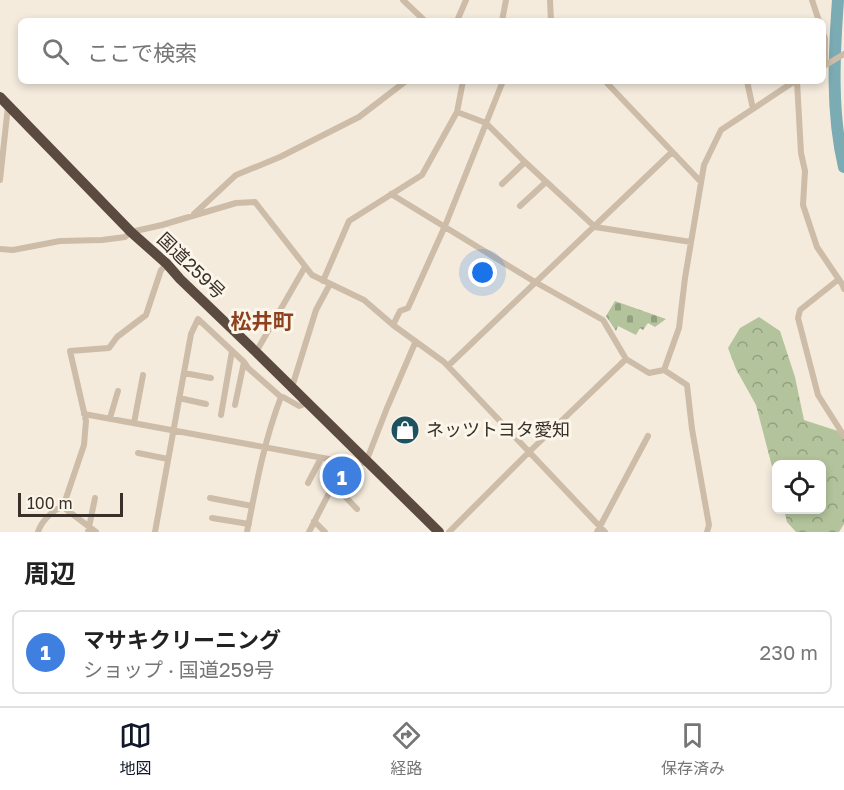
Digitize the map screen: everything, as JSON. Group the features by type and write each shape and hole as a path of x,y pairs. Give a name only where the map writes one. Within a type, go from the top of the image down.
{"highway":[{"name":"国道259号","path":"0,97 131,232 439,532"}],"street":[{"path":"403,0 422,18"},
{"path":"458,18 466,0"},
{"path":"503,18 506,0"},
{"path":"550,0 551,18"},
{"path":"812,0 818,18"},
{"path":"826,64 844,54"},
{"path":"192,217 236,175 280,157 359,117 402,84"},
{"path":"292,387 316,310 349,221 422,175 457,112 462,84"},
{"path":"393,326 400,311 408,308 445,226 502,84"},
{"path":"608,84 701,182"},
{"path":"748,84 753,109"},
{"path":"664,370 679,328 704,165 721,130 791,84"},
{"path":"796,84 801,153 805,171 803,205 817,247 844,289"},
{"path":"0,180 8,106"},
{"path":"457,112 486,123 595,227 691,242"},
{"path":"448,366 672,152"},
{"path":"502,184 525,162"},
{"path":"520,207 546,182"},
{"path":"391,194 535,282 603,320 626,359 649,373 664,370 687,385 692,429 709,525 707,532"},
{"path":"0,249 13,250 60,242 125,237 131,232 236,203 255,202 312,275 364,300 393,326 448,366 601,530 648,436"},
{"path":"63,507 84,445 86,421 70,351 109,348 117,337 144,318 160,270 166,264"},
{"path":"256,352 305,267"},
{"path":"839,279 800,310 798,318 818,395 844,436"},
{"path":"155,532 191,334 198,319 281,397 299,406 307,403"},
{"path":"84,414 357,464 366,462 415,343"},
{"path":"221,415 232,351"},
{"path":"449,532 626,359"},
{"path":"235,405 244,362"},
{"path":"184,373 211,378"},
{"path":"134,423 143,375"},
{"path":"110,418 118,391"},
{"path":"247,532 264,447 281,397"},
{"path":"180,398 206,404"},
{"path":"138,453 168,459"},
{"path":"308,483 321,458"},
{"path":"309,532 345,462"},
{"path":"333,484 357,508"},
{"path":"89,530 95,498"},
{"path":"210,498 252,506"},
{"path":"63,507 89,530 96,532"},
{"path":"38,532 39,527 58,508 63,507"},
{"path":"212,518 249,524"},
{"path":"314,521 325,532"}],"green space":[{"path":"615,301 666,319 655,327 648,323 643,330 640,328 636,335 618,326 616,331 606,316"},
{"path":"759,317 780,331 795,377 804,420 844,433 844,524 839,532 796,532 787,522 785,514 826,514 826,460 772,460 772,467 756,405 736,369 728,348 740,328"}],"waterway":[{"path":"838,0 835,104 844,167"}],"place":[{"name":"ネッツトヨタ愛知","path":"405,430"},
{"name":"マサキクリーニング","path":"342,476"}],"district":[{"name":"松井町","path":"262,322"}]}
